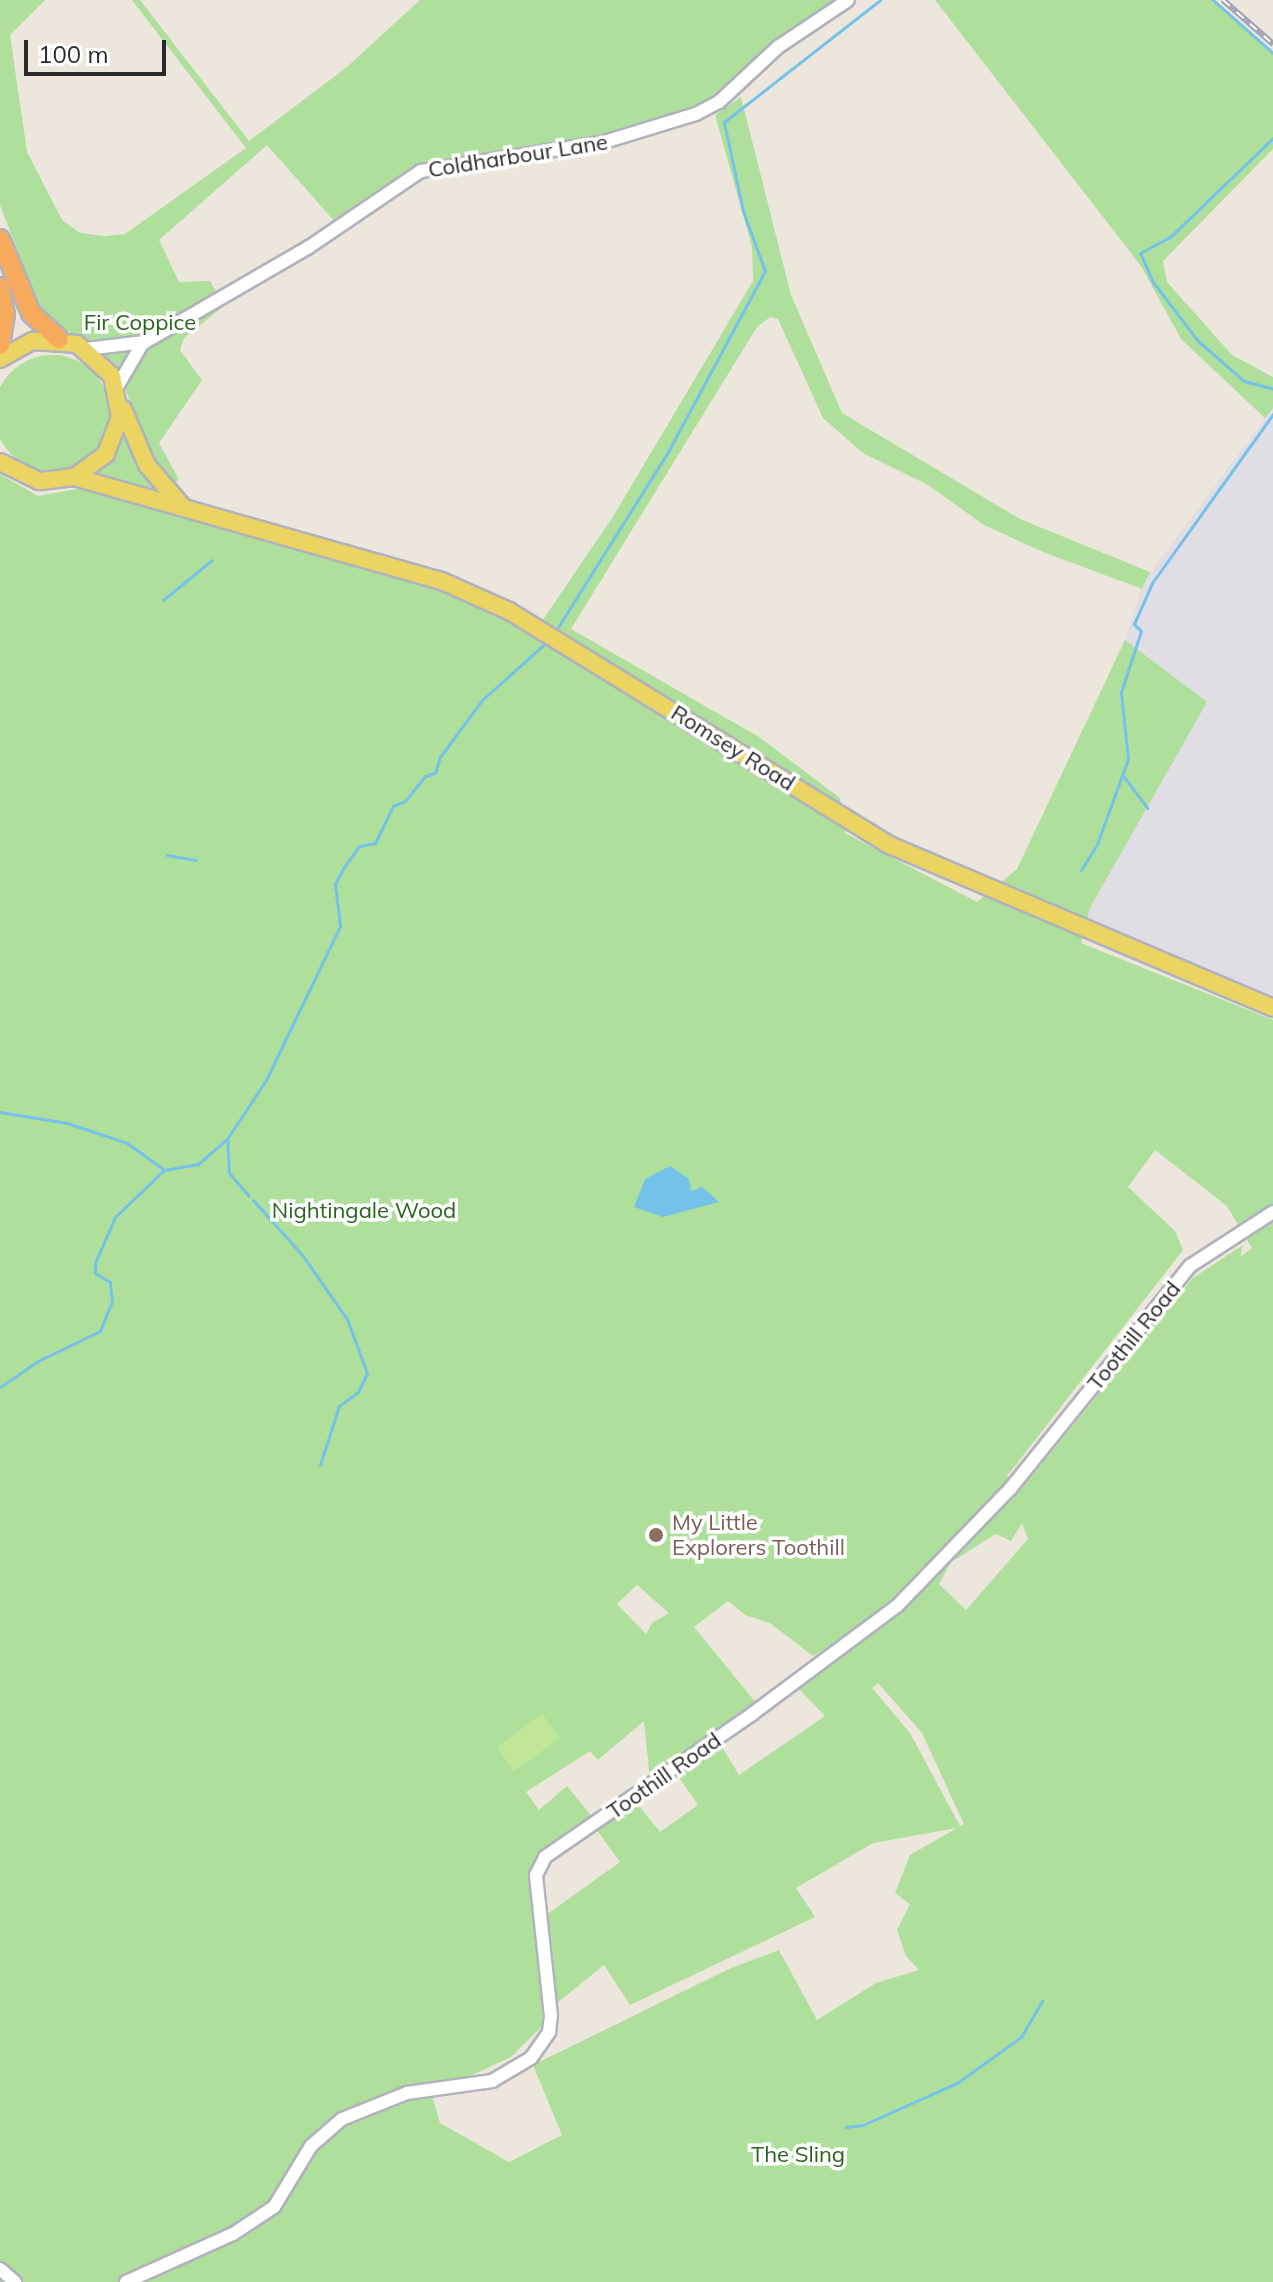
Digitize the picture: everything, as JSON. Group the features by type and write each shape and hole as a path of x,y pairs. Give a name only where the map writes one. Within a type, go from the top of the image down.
{"highway":[{"path":"0,239 31,313 59,339"},
{"path":"0,287 5,314 0,345"}],"main road":[{"path":"0,359 33,341 59,339 86,349 105,365 147,465 187,511"},
{"path":"74,477 97,464 113,442 119,395"},
{"name":"Romsey Road","path":"0,462 39,481 74,477 442,581 509,611 887,844 1273,1008"}],"street":[{"name":"Coldharbour Lane","path":"119,395 132,355 145,342 309,247 421,171 604,142 696,114 719,102 778,47 848,0"},
{"name":"Coldharbour Lane","path":"86,349 145,342"},
{"name":"Toothill Road","path":"126,2282 233,2234 274,2207 311,2146 342,2119 407,2093 492,2081 531,2058 549,2032 551,2016 537,1866 897,1606 1010,1489 1190,1266 1273,1212"},
{"path":"0,2269 15,2282"}],"shaded area":[{"path":"1273,408 1273,1009 1079,928 1206,703 1125,640 1144,581"}],"green space":[{"name":"Fir Coppice","path":"0,0 45,0 10,35 27,152 62,220 80,233 105,236 125,234 246,148 132,0 140,0 249,141 347,67 420,0 837,0 703,102 652,125 597,138 417,167 336,223 267,145 159,240 179,282 210,281 224,306 184,338 180,350 202,380 159,443 179,480 169,485 143,446 125,386 111,360 42,314 0,205"},
{"path":"935,0 1212,0 1273,55 1273,149 1163,261 1167,282 1232,355 1273,377 1273,408 1265,418 1181,339 1141,266"},
{"path":"741,97 791,295 842,413 1020,519 1150,572 1142,589 1043,552 984,525 928,485 863,453 823,418 778,319 770,317 757,327 571,629 759,737 840,798 845,833 977,902 1017,869 1125,640 1207,702 1090,908 1081,943 1273,1020 1273,2282 0,2282 0,474 38,496 82,488 112,494 401,574 464,595 534,633 614,515 753,281 752,247 715,115","holes":["1155,1150 1227,1206 1252,1248 1240,1257 1243,1245 1193,1278 1018,1493 1007,1476 1183,1250 1175,1231 1128,1187","1022,1523 1028,1539 966,1610 939,1584 951,1562 996,1534 1011,1541","637,1585 669,1613 652,1623 646,1634 617,1604","728,1601 745,1615 770,1623 813,1656 858,1629 852,1650 802,1679 799,1689 825,1716 739,1775 719,1742 676,1773 698,1805 660,1832 636,1802 596,1829 620,1862 546,1915 556,2004 604,1965 630,2005 815,1917 796,1888 873,1843 957,1828 910,1855 895,1893 910,1904 897,1930 906,1956 919,1970 876,1983 817,2020 779,1950 731,1968 533,2065 562,2135 509,2162 440,2123 429,2085 470,2076 511,2057 542,2026 541,1854 594,1819 567,1786 539,1810 526,1792 590,1751 598,1760 644,1721 650,1780 757,1704 694,1627","878,1683 922,1733 964,1824 960,1826 910,1733 872,1688"]},
{"path":"52,355 74,359 93,372 106,391 110,413 106,435 93,454 74,467 52,471 30,467 11,454 -2,435 -6,413 -2,391 11,372 30,359"},
{"path":"124,429 130,447 160,493 90,473"},
{"path":"542,1714 560,1738 514,1771 497,1747"}],"water":[{"path":"670,1166 689,1179 691,1191 702,1187 719,1202 663,1217 634,1207 645,1179"}],"waterway":[{"path":"555,632 669,450 765,271 743,211 724,122 880,0"},
{"path":"1213,0 1273,53"},
{"path":"1273,138 1170,237 1140,253 1153,282 1198,341 1244,381 1273,389"},
{"path":"1081,870 1097,844 1128,759 1121,692 1141,631 1134,624 1152,583 1273,414"},
{"path":"163,600 212,560"},
{"path":"249,1196 229,1173 227,1139 266,1080 340,926 335,884 344,867 359,846 375,843 393,806 405,801 425,776 435,773 440,757 482,700 548,641"},
{"path":"1124,777 1147,808"},
{"path":"167,855 196,860"},
{"path":"0,1112 67,1123 127,1143 163,1169"},
{"path":"0,1387 38,1361 100,1331 112,1302 110,1282 95,1273 95,1263 115,1217 164,1170 198,1164 227,1139"},
{"path":"253,1200 303,1256 347,1319 367,1373 358,1392 339,1406 320,1465"},
{"path":"846,2127 863,2125 957,2083 1021,2037 1042,2001"}],"railway":[{"path":"1223,0 1273,44"}],"place":[{"name":"My Little Explorers Toothill","path":"656,1535"}],"park label":[{"name":"Nightingale Wood","path":"364,1211"},
{"name":"The Sling","path":"798,2155"}]}
